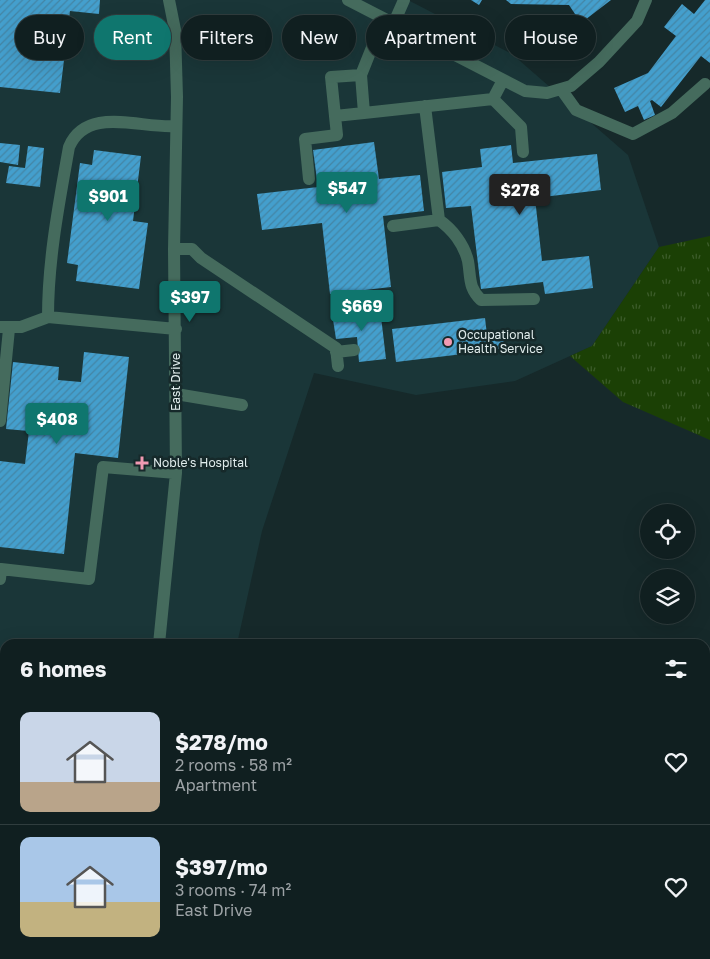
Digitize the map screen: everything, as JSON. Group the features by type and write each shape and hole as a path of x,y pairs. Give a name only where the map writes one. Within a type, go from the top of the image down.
{"street":[{"name":"East Drive","path":"159,639 176,473 175,30 169,0"},
{"path":"348,0 375,15"},
{"path":"393,15 404,0"},
{"path":"464,60 525,91 547,93 571,86 599,62 637,21 646,0"},
{"path":"364,112 361,75 369,60"},
{"path":"309,179 305,139 337,135 331,78 361,75"},
{"path":"493,99 504,80"},
{"path":"561,89 576,110 633,134 672,113 705,84"},
{"path":"335,116 493,99"},
{"path":"493,99 521,127 523,152"},
{"path":"425,106 439,220"},
{"path":"48,317 48,282 55,225 69,147 74,136 84,127 100,121 176,126"},
{"path":"393,226 439,220 450,228 460,244 467,258 472,291 482,300 534,299"},
{"path":"174,249 192,249 201,258 336,348 338,366"},
{"path":"0,421 4,328 48,317 176,329"},
{"path":"336,352 354,350"},
{"path":"176,394 242,405"},
{"path":"0,579 1,569 89,578 102,467 176,473"}],"shaded area":[{"name":"Noble's Hospital","path":"0,0 408,0 437,15 366,15 366,60 495,60 495,45 505,50 505,60 519,60 628,155 659,247 592,346 515,381 416,395 314,373 262,531 238,639 0,639"}],"green space":[{"path":"710,236 710,440 623,402 570,356 592,346 659,247"}],"building":[{"path":"0,0 100,0 99,14 70,11 70,15 15,15 15,60 64,60 60,93 0,87"},
{"path":"471,0 482,0 479,5"},
{"path":"506,0 611,0 591,15 576,15 569,5 511,4"},
{"path":"705,0 710,0 710,63 701,56 661,107 652,100 650,101 655,115 644,120 638,106 625,112 614,88 648,73 676,36 664,27 682,4 694,14"},
{"path":"374,142 379,179 420,175 424,211 383,216 391,287 330,294 322,223 262,230 257,194 318,187 313,150"},
{"path":"0,143 20,145 18,165 0,162"},
{"path":"511,145 513,163 597,154 601,190 535,198 542,261 589,256 593,288 545,294 543,282 481,289 471,206 446,208 442,172 482,167 480,149"},
{"path":"28,146 44,148 40,187 6,183 9,166 25,168"},
{"path":"94,150 141,156 133,221 148,223 139,289 76,281 78,265 67,263 80,163 92,165"},
{"path":"380,308 386,359 359,362 357,337 336,339 332,313"},
{"name":"Occupational Health Service","path":"485,318 487,335 503,333 505,349 396,362 392,329"},
{"name":"Noble's Hospital","path":"84,352 129,357 118,458 75,453 64,554 0,547 0,461 25,464 29,431 6,429 13,362 59,367 58,380 81,382"}],"place":[{"name":"Occupational Health Service","path":"448,342"},
{"name":"Noble's Hospital","path":"142,463"}]}
